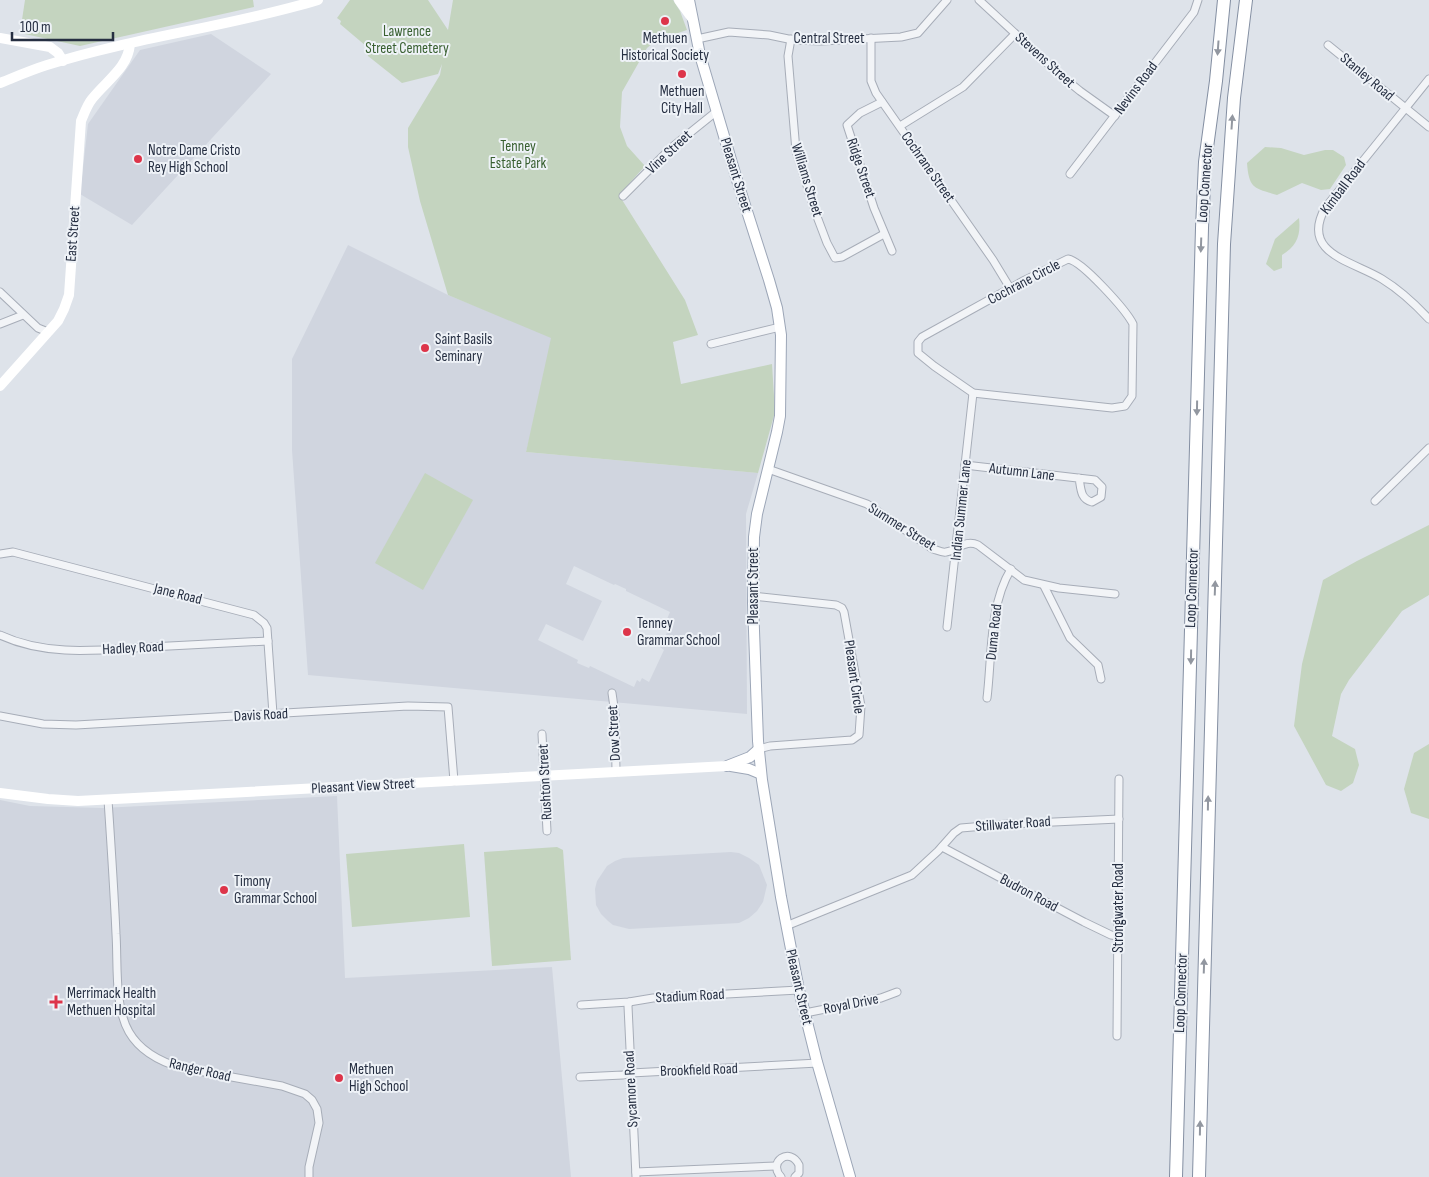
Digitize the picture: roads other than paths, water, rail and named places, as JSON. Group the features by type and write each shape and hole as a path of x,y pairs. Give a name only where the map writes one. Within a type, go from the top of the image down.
{"highway":[{"name":"Loop Connector","path":"1176,1177 1202,228 1205,162 1224,0"},
{"name":"Loop Connector","path":"1199,1177 1224,244 1234,98 1246,0"},
{"path":"1234,98 1250,11 1254,0"}],"main road":[{"path":"0,83 47,65 130,44 282,11 318,0"},
{"path":"679,0 692,18"},
{"name":"Pleasant Street","path":"689,0 697,39 717,111 769,280 780,327 780,416 756,514 754,537 755,685 759,749 786,926 799,990 850,1177"},
{"path":"0,38 50,47 58,53 63,61"},
{"name":"East Street","path":"0,386 58,321 64,309 69,295 81,121 92,100 118,71 130,54 130,44"},
{"path":"43,47 42,55 47,65"},
{"path":"113,48 117,58 118,71"},
{"path":"727,766 750,757 759,749"},
{"path":"727,766 749,769 762,774"},
{"name":"Pleasant View Street","path":"0,793 64,800 108,800 727,766"}],"street":[{"name":"Central Street","path":"697,39 729,32 769,35 791,40 821,41 901,37 918,33 947,0"},
{"name":"Stevens Street","path":"979,0 1073,86 1115,116"},
{"name":"Nevins Road","path":"1070,174 1194,12 1198,0"},
{"path":"900,126 963,87 1015,34"},
{"name":"Cochrane Street","path":"871,38 871,81 882,102 993,260 1010,288"},
{"name":"Williams Street","path":"791,40 788,56 796,151 827,243 835,258 842,257 884,234"},
{"name":"Stanley Road","path":"1328,45 1429,127"},
{"name":"Kimball Road","path":"1429,79 1325,208 1318,225 1318,233 1325,248 1393,286 1407,296 1429,319"},
{"name":"Ridge Street","path":"882,102 860,113 847,125 884,234 892,251"},
{"name":"Vine Street","path":"624,196 671,148 717,111"},
{"name":"Cochrane Circle","path":"1068,259 1072,259 1079,264 1109,293 1130,317 1133,324 1132,396 1125,406 1112,408 973,393 918,354 918,342 922,337 1010,288 1068,259"},
{"path":"0,292 38,328 48,332"},
{"path":"0,324 24,315"},
{"path":"711,344 780,327"},
{"name":"Indian Summer Lane","path":"947,627 973,393"},
{"path":"1375,501 1429,448"},
{"name":"Autumn Lane","path":"965,465 1079,478"},
{"name":"Summer Street","path":"768,469 867,504 933,549 944,553 965,543 972,542 1024,580 1044,586 1115,594"},
{"name":"Jane Road","path":"0,554 13,552 254,615 267,628 272,714"},
{"name":"Duma Road","path":"987,698 996,609 1002,586 1011,569"},
{"path":"1044,586 1070,638 1098,665 1101,679"},
{"name":"Pleasant Circle","path":"753,596 842,608 861,706 859,735 852,740 770,746 759,749"},
{"name":"Hadley Road","path":"0,635 35,647 70,651 268,640"},
{"name":"Dow Street","path":"612,693 615,714 616,772"},
{"name":"Davis Road","path":"0,716 43,724 76,725 408,706 448,707 454,781"},
{"name":"Rushton Street","path":"542,734 547,831"},
{"name":"Strongwater Road","path":"1117,1036 1119,780"},
{"name":"Ranger Road","path":"108,800 119,989 124,1021 130,1034 147,1052 166,1063 182,1068 282,1086 305,1094 312,1100 317,1109 319,1123 308,1166 309,1177"},
{"name":"Stillwater Road","path":"786,926 912,875 961,828 1119,819"},
{"name":"Budron Road","path":"942,847 1084,922 1111,935 1118,936"},
{"name":"Stadium Road","path":"581,1006 653,998 799,990"},
{"name":"Royal Drive","path":"804,1013 881,998 896,992"},
{"name":"Sycamore Road","path":"629,1002 636,1175"},
{"name":"Brookfield Road","path":"580,1077 818,1063"},
{"path":"781,1177 778,1174 777,1162 787,1156 798,1161 800,1169 795,1177"},
{"path":"636,1175 776,1166"}],"place":[{"name":"Methuen Historical Society","path":"665,21"},
{"name":"Methuen City Hall","path":"682,74"},
{"name":"Notre Dame Cristo Rey High School","path":"138,159"},
{"name":"Saint Basils Seminary","path":"425,348"},
{"name":"Tenney Grammar School","path":"627,632"},
{"name":"Timony Grammar School","path":"224,890"},
{"name":"Merrimack Health Methuen Hospital","path":"56,1002"},
{"name":"Methuen High School","path":"339,1078"}],"park label":[{"name":"Lawrence Street Cemetery","path":"407,40"},
{"name":"Tenney Estate Park","path":"518,154"}]}
